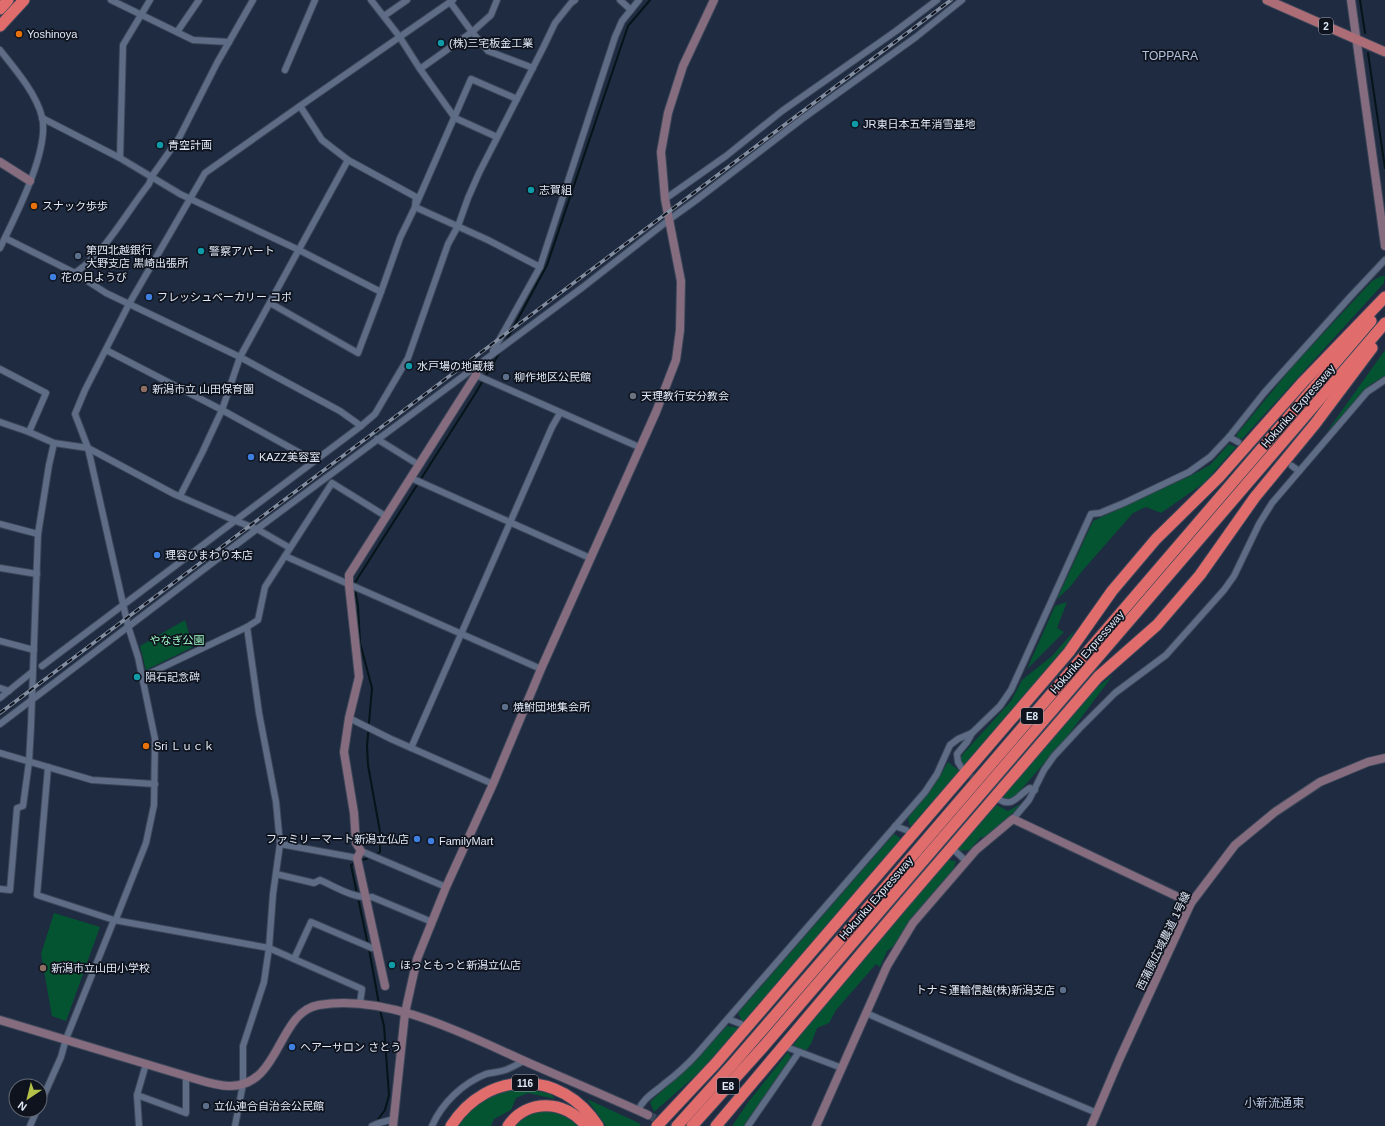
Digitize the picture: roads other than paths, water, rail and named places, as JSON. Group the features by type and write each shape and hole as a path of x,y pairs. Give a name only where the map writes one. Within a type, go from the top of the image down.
{"highway":[{"path":"0,26 24,0"},
{"path":"657,1126 691,1090 1069,652 1112,590 1135,562 1219,476 1278,408 1385,297"},
{"name":"Hokuriku Expressway","path":"677,1126 732,1065 884,889 1385,304"},
{"name":"Hokuriku Expressway","path":"692,1126 769,1040 1385,323"},
{"path":"716,1126 787,1045 1098,678 1157,625 1200,575 1255,497 1315,424 1385,330"},
{"path":"726,1126 787,1045"},
{"name":"116","path":"451,1126 468,1105 483,1095 499,1087 526,1083 546,1085 563,1092 579,1104 598,1126"},
{"path":"653,1126 691,1090"},
{"path":"508,1126 520,1113 530,1108 540,1105 551,1105 572,1113 586,1126"}],"main road":[{"name":"2","path":"1267,0 1385,52"}],"street":[{"path":"111,0 193,40 229,42"},
{"path":"120,158 123,45 150,0"},
{"path":"177,32 199,0"},
{"path":"75,273 88,264 105,246 149,184 152,176 179,138 229,42 253,0"},
{"path":"285,70 315,0"},
{"path":"371,0 400,36 420,69 455,118 498,137"},
{"path":"384,16 407,0"},
{"path":"420,69 472,32 491,15 497,0"},
{"path":"42,666 236,521 375,414 408,358 448,244 458,226 468,198 554,23 575,0"},
{"path":"620,0 631,10"},
{"path":"385,986 376,948 356,844 354,813 344,752 349,718 359,677 349,575 476,375 492,354 540,267 615,37 622,21 638,0"},
{"path":"372,1126 379,1123 393,1123 405,1013 417,959 446,887 493,784 541,669 639,447 656,412 676,360 680,330 681,281 666,199 661,152 668,113 683,66 714,0"},
{"path":"666,199 726,156 782,111 896,31 937,0"},
{"path":"0,724 377,439 583,287 802,119 916,36 962,0"},
{"path":"1351,0 1385,246"},
{"path":"48,1086 146,843 154,805 155,784 155,739 138,657 128,626 88,448 75,414 129,304 205,173 452,1 472,32 488,51 533,68"},
{"path":"0,50 27,85 42,118 44,130 38,158 30,181 0,248"},
{"path":"270,303 358,353 400,238 455,118 471,79 517,99"},
{"path":"300,106 322,140 348,160 416,197 415,207"},
{"path":"42,118 120,158 190,199 299,250 381,292"},
{"path":"180,496 222,410 240,357 348,160"},
{"path":"0,162 30,181"},
{"path":"415,207 513,252 540,267"},
{"path":"5,238 75,273 106,293 240,357 340,411 361,426"},
{"path":"961,767 958,762 957,754 972,733 1000,706 1011,690 1091,514 1100,513 1124,503 1190,472 1210,457 1229,437 1264,393 1350,296 1385,260"},
{"path":"106,350 300,452"},
{"path":"0,369 46,393 29,432"},
{"path":"476,375 639,447"},
{"path":"816,1126 887,966 913,923 966,861 986,841 1025,807 1044,770 1054,756 1080,728 1115,693 1172,650 1224,590 1234,576 1272,503 1367,392 1385,380"},
{"path":"411,748 552,427 560,413"},
{"path":"0,422 54,443 88,448 174,494 257,529 290,548"},
{"path":"1229,437 1238,442"},
{"path":"377,439 419,465"},
{"path":"0,889 10,890 17,808 23,806 29,762 38,534 48,465 54,443"},
{"path":"1292,466 1300,471"},
{"path":"411,478 590,558"},
{"path":"142,677 247,627 258,620 265,587 332,483 387,517"},
{"path":"0,524 38,534"},
{"path":"285,556 541,669"},
{"path":"0,568 37,574"},
{"path":"237,1126 243,1084 243,1046 264,982 280,844 276,802 259,713 247,627"},
{"path":"0,641 34,650"},
{"path":"0,698 32,672"},
{"path":"0,688 9,691"},
{"path":"349,718 411,748 493,784"},
{"path":"638,1111 641,1104 647,1097 687,1064 728,1019 895,826 931,783 937,774 950,745 958,739 972,733"},
{"path":"0,753 92,780 155,784"},
{"name":"西蒲原広域農道 1号線","path":"1091,1126 1122,1053 1191,903 1236,844 1275,812 1320,782 1368,762 1385,758"},
{"path":"48,767 37,895 115,919 269,948 362,989 360,1003"},
{"path":"1000,800 1011,802 1030,788 1035,790"},
{"path":"1013,819 1191,903"},
{"path":"895,826 906,830"},
{"path":"280,844 359,854 446,887"},
{"path":"955,852 966,861"},
{"path":"276,874 314,883 320,880 356,896 366,898 372,897 432,922"},
{"path":"294,959 311,922 372,948 376,948"},
{"path":"0,1020 216,1085 231,1086 243,1084 263,1071 271,1061 291,1026 302,1013 317,1005 360,1003 405,1013 443,1025 648,1115"},
{"path":"866,1013 1097,1113"},
{"path":"728,1019 741,1024"},
{"path":"787,1045 799,1052 842,1068"},
{"path":"748,1126 799,1052"},
{"path":"432,1126 437,1114 451,1098 467,1084 486,1074 510,1069 524,1061"},
{"path":"139,1126 137,1095 146,1064"},
{"path":"137,1095 186,1113 186,1076"}],"waterway":[{"path":"506,341 547,265 628,26 650,0"},
{"path":"1360,0 1365,33"},
{"path":"1368,53 1385,168"},
{"path":"375,855 380,852 380,832 368,765 367,746 372,688 360,643 358,606 354,584 475,394 500,352"},
{"path":"360,861 371,857"},
{"path":"356,863 351,865 357,894"},
{"path":"358,898 368,945"},
{"path":"369,949 379,1004"},
{"path":"376,1122 385,1110 389,1095 384,1026 380,1010"}],"tunnel":[{"path":"1238,442 1285,463"},
{"path":"964,770 997,798"},
{"path":"648,1115 672,1126"}],"railway":[{"path":"0,713 951,0"}],"place":[{"name":"Yoshinoya","path":"19,34"},
{"name":"(株)三宅板金工業","path":"441,43"},
{"name":"JR東日本五年消雪基地","path":"855,124"},
{"name":"青空計画","path":"160,145"},
{"name":"志賀組","path":"531,190"},
{"name":"スナック歩歩","path":"34,206"},
{"name":"警察アパート","path":"201,251"},
{"name":"第四北越銀行 大野支店 黒崎出張所","path":"78,256"},
{"name":"花の日ようび","path":"53,277"},
{"name":"フレッシュベーカリー コポ","path":"149,297"},
{"name":"水戸場の地蔵様","path":"409,366"},
{"name":"柳作地区公民館","path":"506,377"},
{"name":"新潟市立 山田保育園","path":"144,389"},
{"name":"天理教行安分教会","path":"633,396"},
{"name":"KAZZ美容室","path":"251,457"},
{"name":"理容ひまわり本店","path":"157,555"},
{"name":"隕石記念碑","path":"137,677"},
{"name":"焼鮒団地集会所","path":"505,707"},
{"name":"Sri Ｌｕｃｋ","path":"146,746"},
{"name":"ファミリーマート新潟立仏店","path":"417,839"},
{"name":"FamilyMart","path":"431,841"},
{"name":"ほっともっと新潟立仏店","path":"392,965"},
{"name":"新潟市立山田小学校","path":"43,968"},
{"name":"トナミ運輸信越(株)新潟支店","path":"1063,990"},
{"name":"ヘアーサロン さとう","path":"292,1047"},
{"name":"立仏連合自治会公民館","path":"206,1106"}],"district":[{"name":"TOPPARA","path":"1170,56"},
{"name":"小新流通東","path":"1274,1103"}],"park label":[{"name":"やなぎ公園","path":"177,640"}]}
